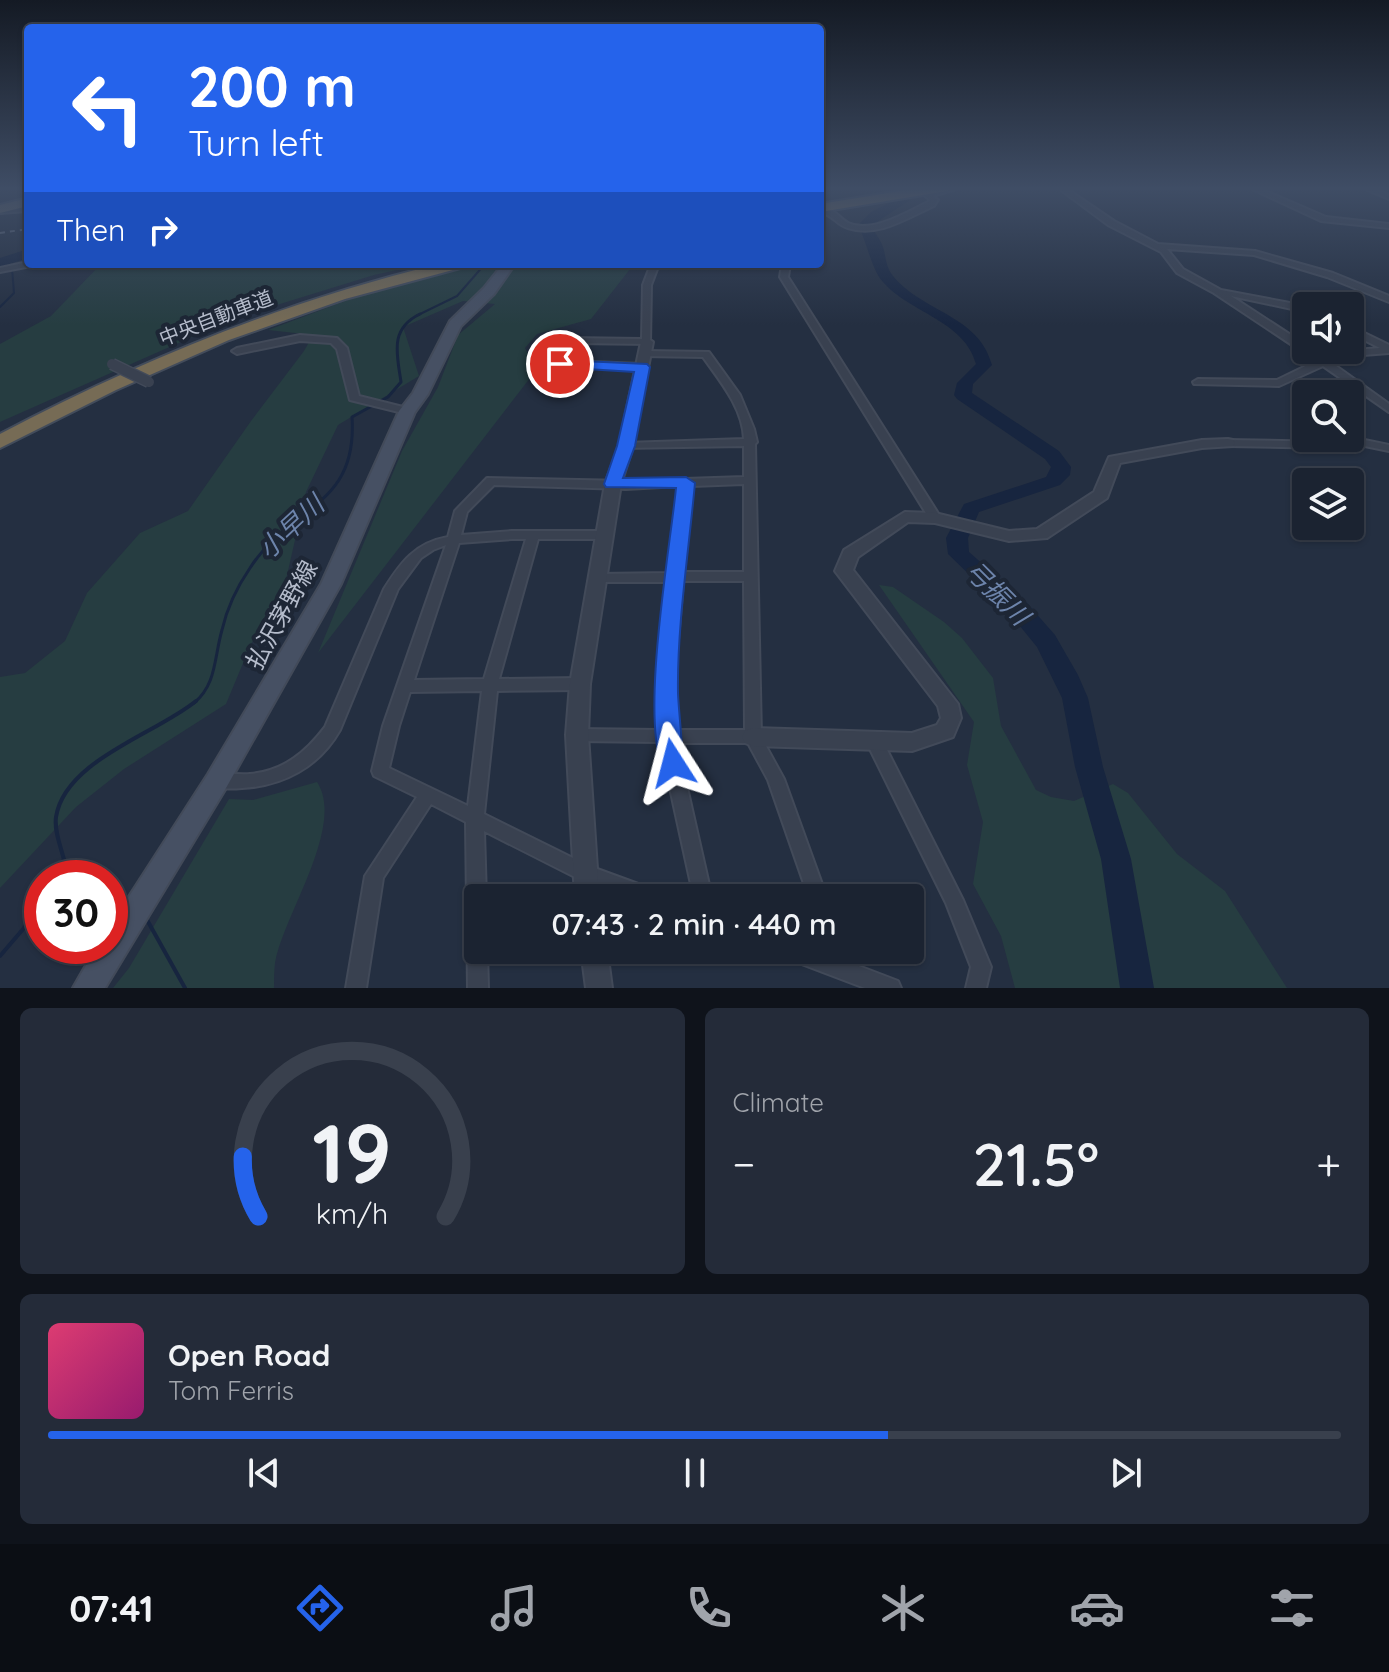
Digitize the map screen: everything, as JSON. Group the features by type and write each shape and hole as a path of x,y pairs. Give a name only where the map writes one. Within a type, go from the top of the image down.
{"highway":[{"name":"中央自動車道","path":"0,431 105,377 214,332 331,292 435,268"},
{"name":"中央自動車道","path":"0,442 103,388 220,338 350,293 438,268"}],"main road":[{"name":"払沢茅野線","path":"88,988 217,781 331,584 407,411 420,394 455,324 489,291 506,268"}],"street":[{"path":"1131,233 1169,254 1180,271 1217,291 1292,340"},
{"path":"1157,246 1250,252 1330,275 1389,299"},
{"path":"2,269 24,265"},
{"path":"585,884 577,735 580,684 613,484 626,446 645,354 647,285 653,268"},
{"path":"785,268 784,277 935,518"},
{"path":"1217,291 1292,306"},
{"path":"1364,336 1389,349"},
{"path":"237,351 300,338 334,340 342,348 354,398 372,405 407,411"},
{"path":"645,354 570,340 560,364 645,354 706,354 735,395 751,442 753,737 776,779 813,884"},
{"path":"1364,351 1389,349"},
{"path":"109,363 149,382"},
{"path":"1198,382 1279,383 1301,364"},
{"path":"1327,364 1389,409"},
{"path":"577,735 753,737 875,743 929,739 945,731 951,718 948,704 844,571 850,554 896,521 905,517 935,518 1009,536 1041,534 1101,495 1114,460 1202,444 1329,445 1355,441 1389,448"},
{"path":"626,446 751,442"},
{"path":"615,884 583,872 380,771 461,511 491,481 613,484 751,480"},
{"path":"686,483 666,687 667,736 700,884"},
{"path":"217,781 247,782 277,776 300,765 319,749 332,730 391,589 403,571 429,547 453,539 603,535"},
{"path":"478,988 475,816 490,685 533,536"},
{"path":"598,578 751,576"},
{"path":"404,686 580,684"},
{"path":"875,743 959,913 981,967 976,988"},
{"path":"356,988 374,876 427,796"},
{"path":"596,964 599,988"},
{"path":"826,964 891,988"},
{"path":"841,964 844,971"}],"green space":[{"path":"97,268 406,268 235,318 0,422 0,344 51,316"},
{"path":"443,268 631,268 591,319 537,334 525,348 537,369 318,653 402,451 438,387 458,335 495,304 463,301 403,327 419,376 338,425 306,492 282,597 251,644 226,704 124,769 76,807 0,888 0,677 25,673 65,641 87,593 140,533 188,511 313,335 268,330"},
{"path":"879,585 893,587 944,622 962,638 993,678 1001,726 1036,790 1051,797 1074,801 1113,784 1128,793 1177,854 1225,891 1287,988 1015,988 1001,936 973,884 983,822 967,765 974,722"},
{"path":"317,782 324,800 319,846 280,944 274,988 113,988 129,968 229,799 253,800"}],"waterway":[{"name":"弓振川","path":"869,233 883,273 889,281 960,329 981,352 984,365 965,383 963,395 1052,455 1061,467 1060,475 1053,481 971,508 957,538 959,554 1018,608 1046,641 1066,675 1075,698 1089,767 1116,859 1137,988"},
{"path":"0,263 24,254"},
{"path":"0,307 14,293 12,268 2,262"},
{"name":"小早川","path":"420,314 457,296 482,268"},
{"name":"小早川","path":"196,701 211,679 224,622 241,583 266,547 333,488 344,470 351,447 352,417 388,397 401,382 397,352 399,335 403,327 420,314"},
{"name":"小早川","path":"64,860 56,817 63,797 76,779 114,750 196,701"},
{"path":"146,918 185,988"},
{"name":"小早川","path":"0,956 24,928"}],"route":[{"path":"560,364 642,367 626,446 613,484 686,483 666,687 667,736 673,763"}]}
